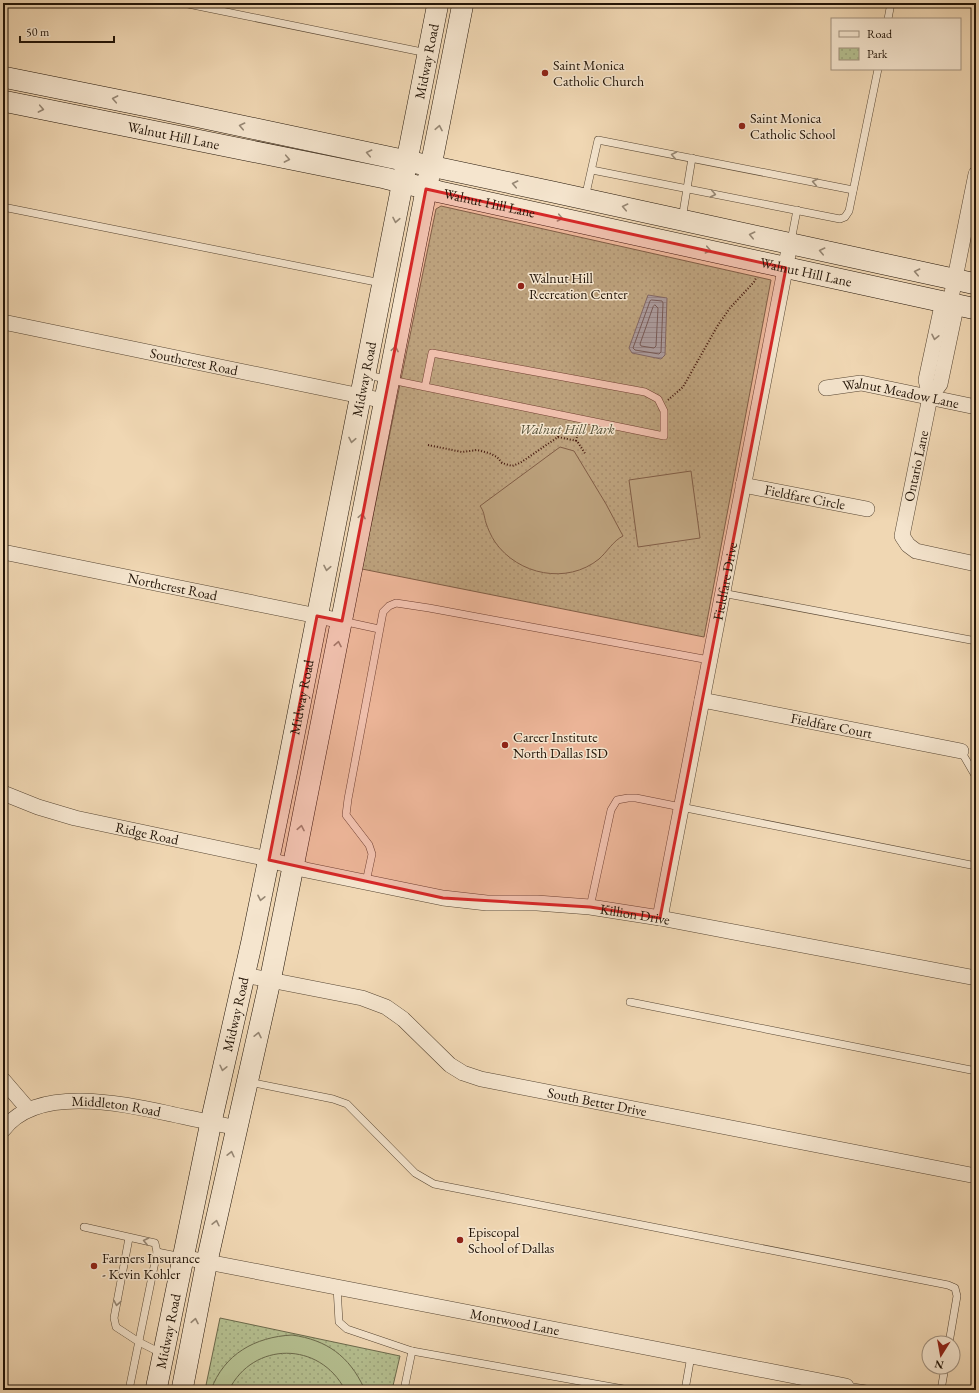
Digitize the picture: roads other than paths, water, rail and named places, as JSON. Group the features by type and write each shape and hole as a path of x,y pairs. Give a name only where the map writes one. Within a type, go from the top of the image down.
{"main road":[{"name":"Midway Road","path":"156,1390 182,1257 269,860 438,3"},
{"name":"Midway Road","path":"182,1390 207,1261 270,981 463,3"},
{"name":"Walnut Hill Lane","path":"3,77 682,219 976,284"},
{"name":"Walnut Hill Lane","path":"3,101 403,182 426,189 976,309"},
{"path":"152,131 157,108"},
{"path":"677,244 682,219"},
{"path":"305,678 330,682"},
{"path":"163,1354 188,1359"}],"street":[{"name":"Ontario Lane","path":"975,179 950,303 955,312 940,384 930,397 902,536 908,545 916,551 976,564"},
{"name":"Fieldfare Drive","path":"660,918 790,244"},
{"name":"Southcrest Road","path":"3,322 385,401"},
{"name":"Walnut Meadow Lane","path":"826,388 861,383 976,407"},
{"name":"Fieldfare Circle","path":"743,486 867,509"},
{"name":"Northcrest Road","path":"3,552 342,621"},
{"name":"Fieldfare Court","path":"702,700 961,751"},
{"name":"Ridge Road","path":"3,793 38,807 75,818 269,860 293,867"},
{"name":"Killion Drive","path":"293,867 443,898 487,903 537,903 590,907 660,918 976,978"},
{"name":"South Better Drive","path":"244,975 362,998 386,1007 403,1019 450,1065 463,1073 481,1079 976,1176"},
{"path":"3,1080 28,1109"},
{"name":"Middleton Road","path":"3,1130 7,1125 28,1109 57,1102 89,1101 124,1104 237,1128"},
{"name":"Montwood Lane","path":"182,1257 846,1386"}],"lane":[{"path":"183,3 428,53"},
{"path":"888,18 891,3"},
{"path":"592,170 840,219 845,217 849,211 878,70"},
{"path":"585,199 598,140 853,190"},
{"path":"682,219 692,158"},
{"path":"3,207 383,284"},
{"path":"790,244 797,210"},
{"path":"365,374 664,436 664,411 658,399 645,392 432,353 425,386"},
{"path":"722,593 976,641"},
{"path":"366,882 372,854 364,837 346,815 379,628 383,612 388,606 396,603 709,660"},
{"path":"342,621 379,628"},
{"path":"961,751 976,777"},
{"path":"590,907 611,810 617,800 628,798 636,798 976,866"},
{"path":"630,1002 976,1071"},
{"path":"247,1082 333,1099 348,1104 415,1173 434,1184 948,1284 955,1288 957,1296 950,1335"},
{"path":"84,1227 155,1244 156,1252 129,1390"},
{"path":"129,1238 114,1318 116,1327 139,1342 163,1354"},
{"path":"156,1252 182,1257"},
{"path":"337,1287 339,1322 347,1329 412,1351 629,1390"},
{"path":"404,1390 412,1351"},
{"path":"685,1390 691,1356"},
{"path":"941,1390 944,1375"},
{"path":"846,1386 872,1390"}],"water":[{"path":"648,295 667,298 665,355 661,359 632,353 629,348"}],"place":[{"name":"Saint Monica Catholic Church","path":"545,73"},
{"name":"Saint Monica Catholic School","path":"742,126"},
{"name":"Walnut Hill Recreation Center","path":"521,286"},
{"name":"Career Institute North Dallas ISD","path":"505,745"},
{"name":"Episcopal School of Dallas","path":"460,1240"},
{"name":"Farmers Insurance - Kevin Kohler","path":"94,1266"}],"park label":[{"name":"Walnut Hill Park","path":"567,429"}]}
